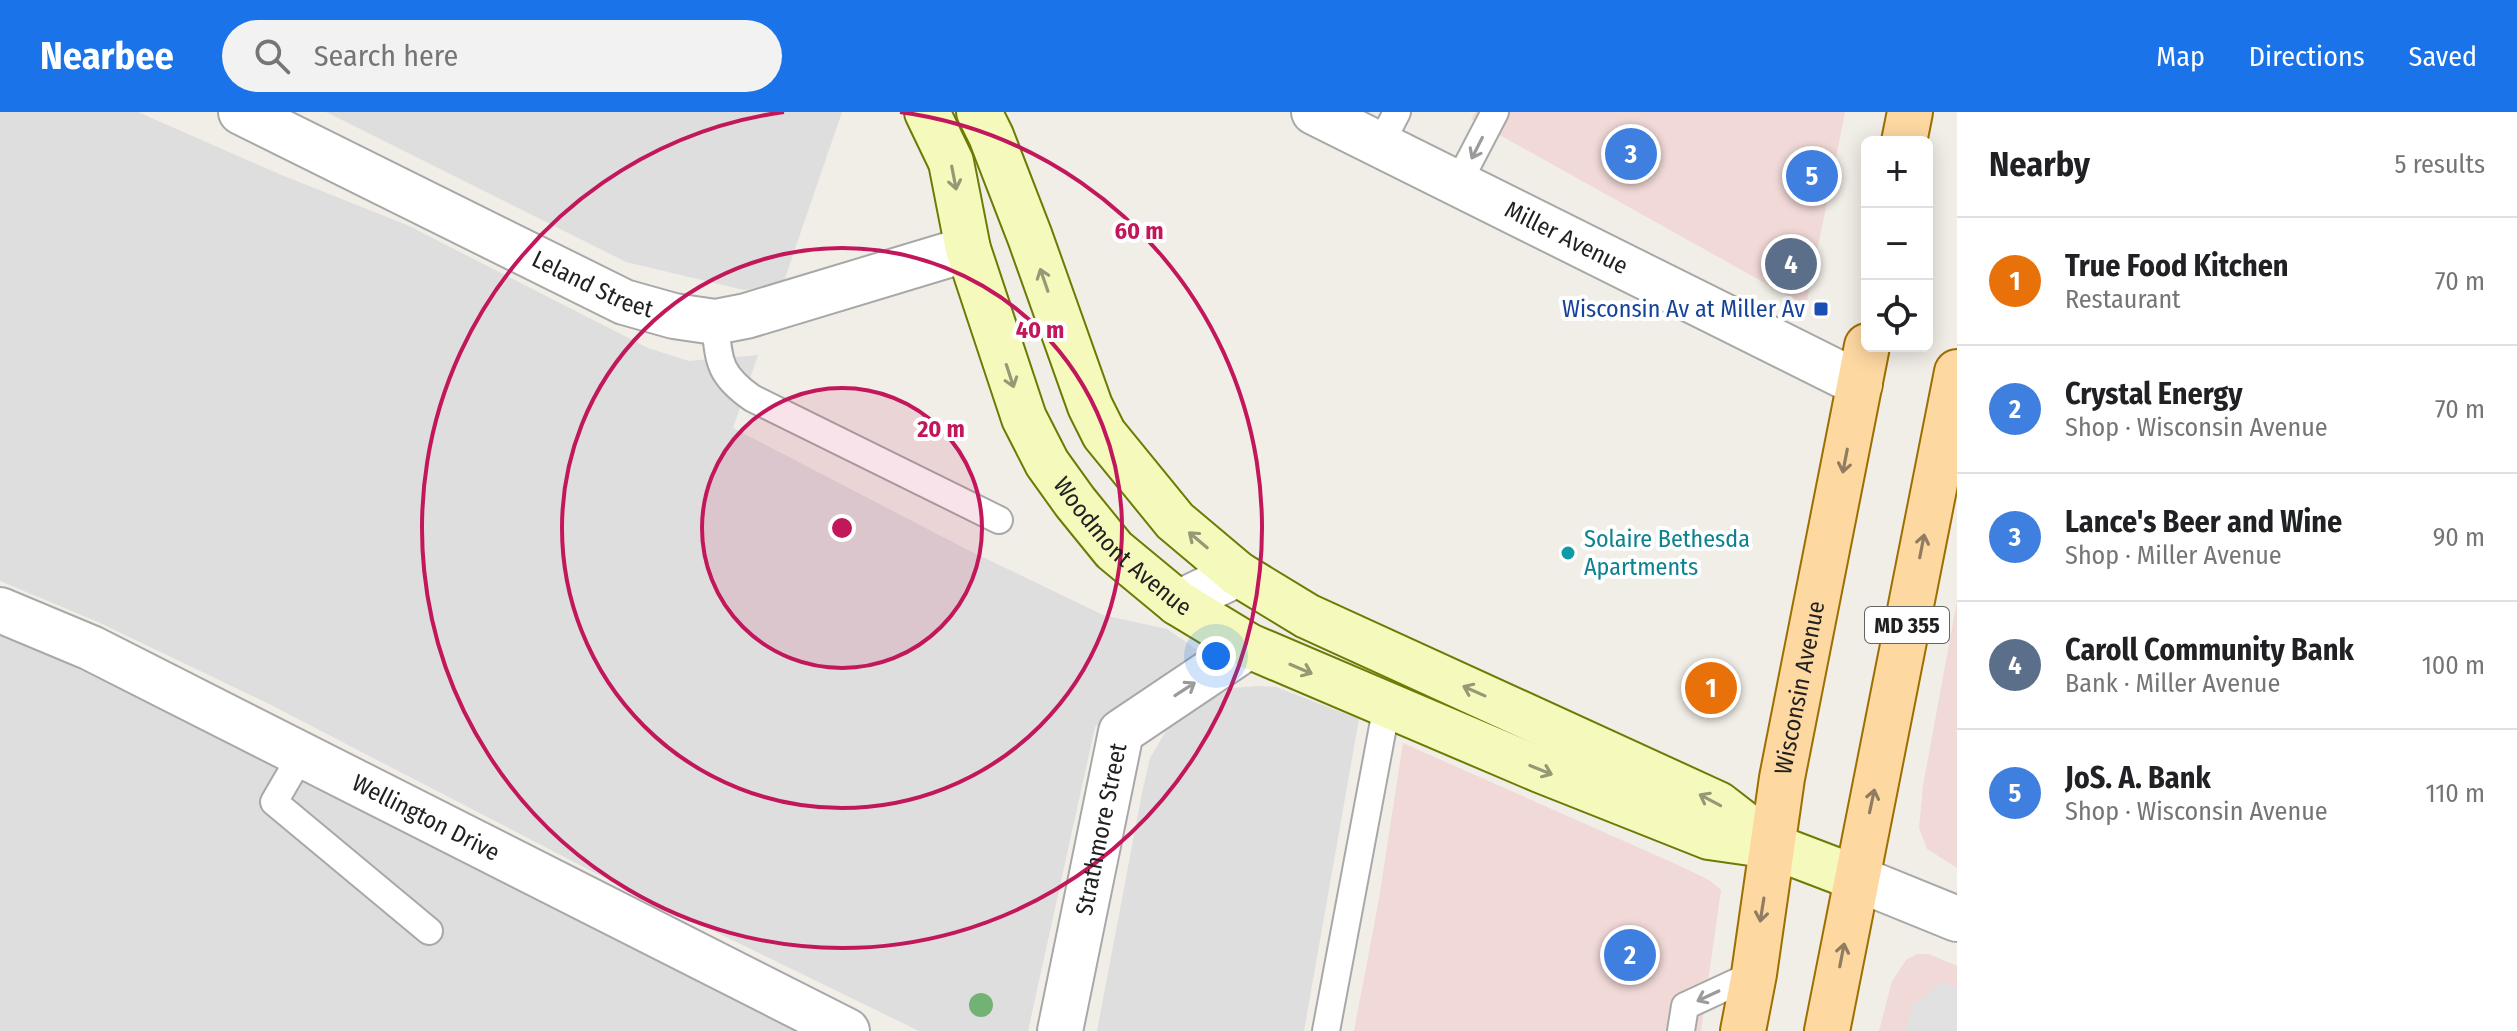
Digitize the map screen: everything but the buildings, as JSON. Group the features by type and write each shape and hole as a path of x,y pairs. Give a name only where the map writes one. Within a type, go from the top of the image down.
{"main road":[{"path":"1905,136 1910,112"},
{"name":"Wisconsin Avenue","path":"1743,1031 1782,778 1864,365"},
{"name":"MD 355","path":"1827,1031 1957,372"}],"street":[{"name":"Leland Street","path":"241,112 624,302 674,316 715,322 746,316 968,249"},
{"name":"Woodmont Avenue","path":"927,112 951,162 968,249 1024,418 1047,463 1114,550 1178,603 1249,646 1540,770 1709,837 1772,846 1856,878"},
{"name":"Woodmont Avenue","path":"979,112 1030,237 1090,406 1104,434 1175,521 1238,574 1307,616 1718,804 1772,846"},
{"name":"Miller Avenue","path":"1314,112 1389,128 1458,183 1864,365"},
{"path":"1178,603 1238,574"},
{"name":"Wellington Drive","path":"0,610 91,648 847,1031"},
{"name":"Strathmore Street","path":"1060,1031 1121,732 1249,646"},
{"path":"1856,878 1957,919"}],"lane":[{"path":"1458,183 1495,112"},
{"path":"715,322 721,369 736,387 752,398 999,520"},
{"path":"1326,1031 1387,705"},
{"path":"302,754 274,802 429,931"},
{"path":"1681,1031 1685,1006 1754,974"}],"shaded area":[{"path":"0,112 138,112 279,174 407,225 648,348 689,361 758,355 733,428 966,549 1103,615 1167,629 1205,655 1095,727 1028,1031 919,1031 599,875 271,705 98,622 0,581"},
{"path":"326,112 842,112 783,284 744,290 626,262"},
{"path":"1476,112 1845,112 1806,306 1471,119"},
{"path":"1957,601 1957,868 1927,849 1919,828 1923,786"},
{"path":"0,631 249,752 795,1031 0,1031"},
{"path":"1276,687 1359,719 1304,1031 1097,1031 1150,758 1166,731 1185,712 1233,688"},
{"path":"1403,743 1678,865 1709,880 1721,890 1701,1031 1354,1031 1379,899"},
{"path":"1917,954 1929,954 1957,966 1957,1031 1879,1031 1892,981 1906,960"},
{"path":"1943,982 1957,988 1957,1031 1905,1031 1913,1005"}],"place":[{"name":"Lance's Beer and Wine","path":"1631,154"},
{"name":"JoS. A. Bank","path":"1812,176"},
{"name":"Caroll Community Bank","path":"1791,264"},
{"name":"Wisconsin Av at Miller Av","path":"1821,309"},
{"name":"Solaire Bethesda Apartments","path":"1568,553"},
{"name":"True Food Kitchen","path":"1711,688"},
{"name":"Crystal Energy","path":"1630,955"}]}
